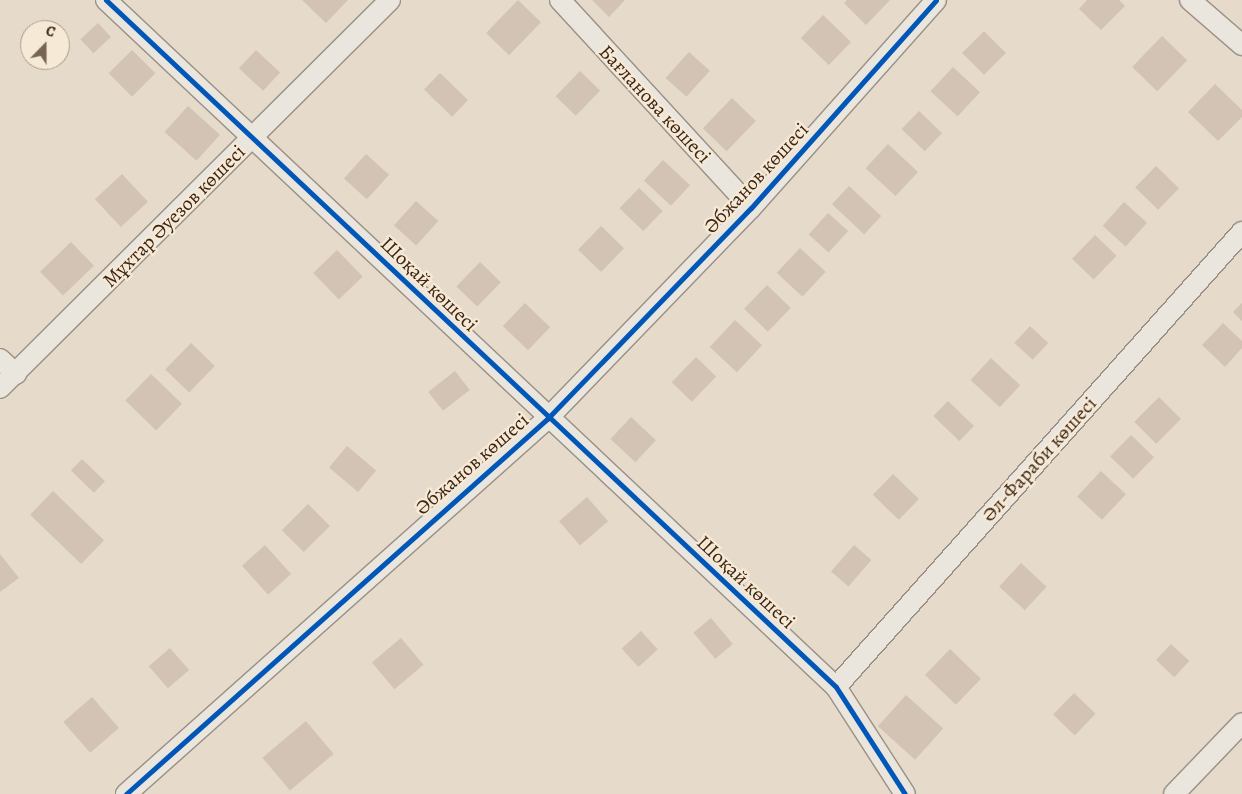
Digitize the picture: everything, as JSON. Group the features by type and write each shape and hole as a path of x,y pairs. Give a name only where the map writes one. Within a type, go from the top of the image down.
{"street":[{"name":"Шоқай көшесі","path":"106,0 255,136 547,419 836,686 905,794"},
{"name":"Мұхтар Әуезов көшесі","path":"0,388 390,0"},
{"name":"Бағланова көшесі","path":"560,0 751,208"},
{"name":"Әбжанов көшесі","path":"126,794 547,419 751,208 936,0"},
{"path":"1190,0 1242,45"},
{"name":"Әл-Фараби көшесі","path":"836,686 1242,232"},
{"path":"0,359 16,374"},
{"path":"1174,794 1242,723"}],"building":[{"path":"302,0 348,0 326,23"},
{"path":"518,0 541,22 509,55 486,33"},
{"path":"592,0 625,0 609,17"},
{"path":"847,0 890,0 866,25 844,3"},
{"path":"1087,0 1119,0 1125,6 1101,30 1079,9"},
{"path":"823,15 851,42 829,65 801,38"},
{"path":"98,23 111,37 93,53 80,39"},
{"path":"984,31 1006,53 984,75 962,53"},
{"path":"1162,36 1187,60 1157,91 1132,67"},
{"path":"132,50 155,73 132,97 109,73"},
{"path":"256,50 280,73 263,91 239,68"},
{"path":"689,52 710,71 686,97 666,78"},
{"path":"953,67 980,92 958,116 930,91"},
{"path":"580,71 600,90 576,116 556,96"},
{"path":"440,73 468,100 452,117 424,90"},
{"path":"1215,84 1242,110 1242,117 1218,141 1188,112"},
{"path":"732,98 756,121 727,151 703,128"},
{"path":"188,106 220,135 197,161 165,132"},
{"path":"919,111 942,133 925,151 902,129"},
{"path":"888,144 918,172 895,196 865,168"},
{"path":"366,154 389,175 367,199 344,179"},
{"path":"663,160 690,185 671,206 644,180"},
{"path":"1156,166 1179,188 1158,210 1135,188"},
{"path":"122,174 148,202 121,227 95,199"},
{"path":"849,186 881,216 864,234 832,204"},
{"path":"639,188 663,211 643,231 620,208"},
{"path":"416,201 438,221 416,246 394,226"},
{"path":"1124,202 1147,223 1126,247 1103,226"},
{"path":"828,213 848,231 829,253 809,235"},
{"path":"601,226 624,248 601,272 578,250"},
{"path":"1095,235 1117,256 1094,280 1072,259"},
{"path":"71,242 94,266 63,296 40,272"},
{"path":"800,248 826,272 802,297 777,273"},
{"path":"337,250 363,277 339,300 313,273"},
{"path":"480,262 501,282 477,307 456,286"},
{"path":"767,285 791,308 768,332 744,309"},
{"path":"525,303 550,327 528,350 503,326"},
{"path":"1242,303 1242,321 1233,312"},
{"path":"735,320 762,345 737,372 710,347"},
{"path":"1223,323 1242,341 1242,348 1225,367 1202,345"},
{"path":"1030,326 1048,343 1033,360 1014,343"},
{"path":"191,343 215,366 189,393 165,370"},
{"path":"696,357 716,376 692,402 672,382"},
{"path":"991,358 1020,385 1000,407 971,380"},
{"path":"455,371 470,390 443,411 428,392"},
{"path":"151,374 182,404 156,430 125,401"},
{"path":"1159,397 1181,419 1156,444 1134,422"},
{"path":"948,401 974,426 959,441 933,416"},
{"path":"631,417 656,440 635,462 611,439"},
{"path":"1131,435 1154,457 1133,479 1110,457"},
{"path":"347,446 376,470 358,492 329,467"},
{"path":"82,459 105,481 94,493 71,471"},
{"path":"1101,471 1126,494 1102,520 1077,497"},
{"path":"893,474 919,499 899,520 873,495"},
{"path":"53,491 104,540 81,564 30,515"},
{"path":"587,497 608,521 580,545 559,521"},
{"path":"308,504 330,526 304,552 282,530"},
{"path":"265,545 291,574 268,595 242,566"},
{"path":"854,545 871,560 848,587 831,571"},
{"path":"0,554 19,578 0,592"},
{"path":"1021,563 1047,587 1025,610 999,586"},
{"path":"711,618 733,644 715,659 693,633"},
{"path":"641,631 658,650 638,667 622,648"},
{"path":"401,638 423,665 394,689 372,662"},
{"path":"1171,644 1189,661 1174,677 1156,660"},
{"path":"170,648 189,670 168,688 149,666"},
{"path":"950,649 981,679 956,705 925,675"},
{"path":"1074,693 1096,714 1075,735 1053,715"},
{"path":"906,695 943,728 915,760 878,726"},
{"path":"92,697 119,728 90,753 63,722"},
{"path":"306,721 334,754 290,791 262,758"}],"cycle path":[{"path":"106,0 836,687 905,794"},
{"path":"126,794 547,419 751,208 936,0"}]}
